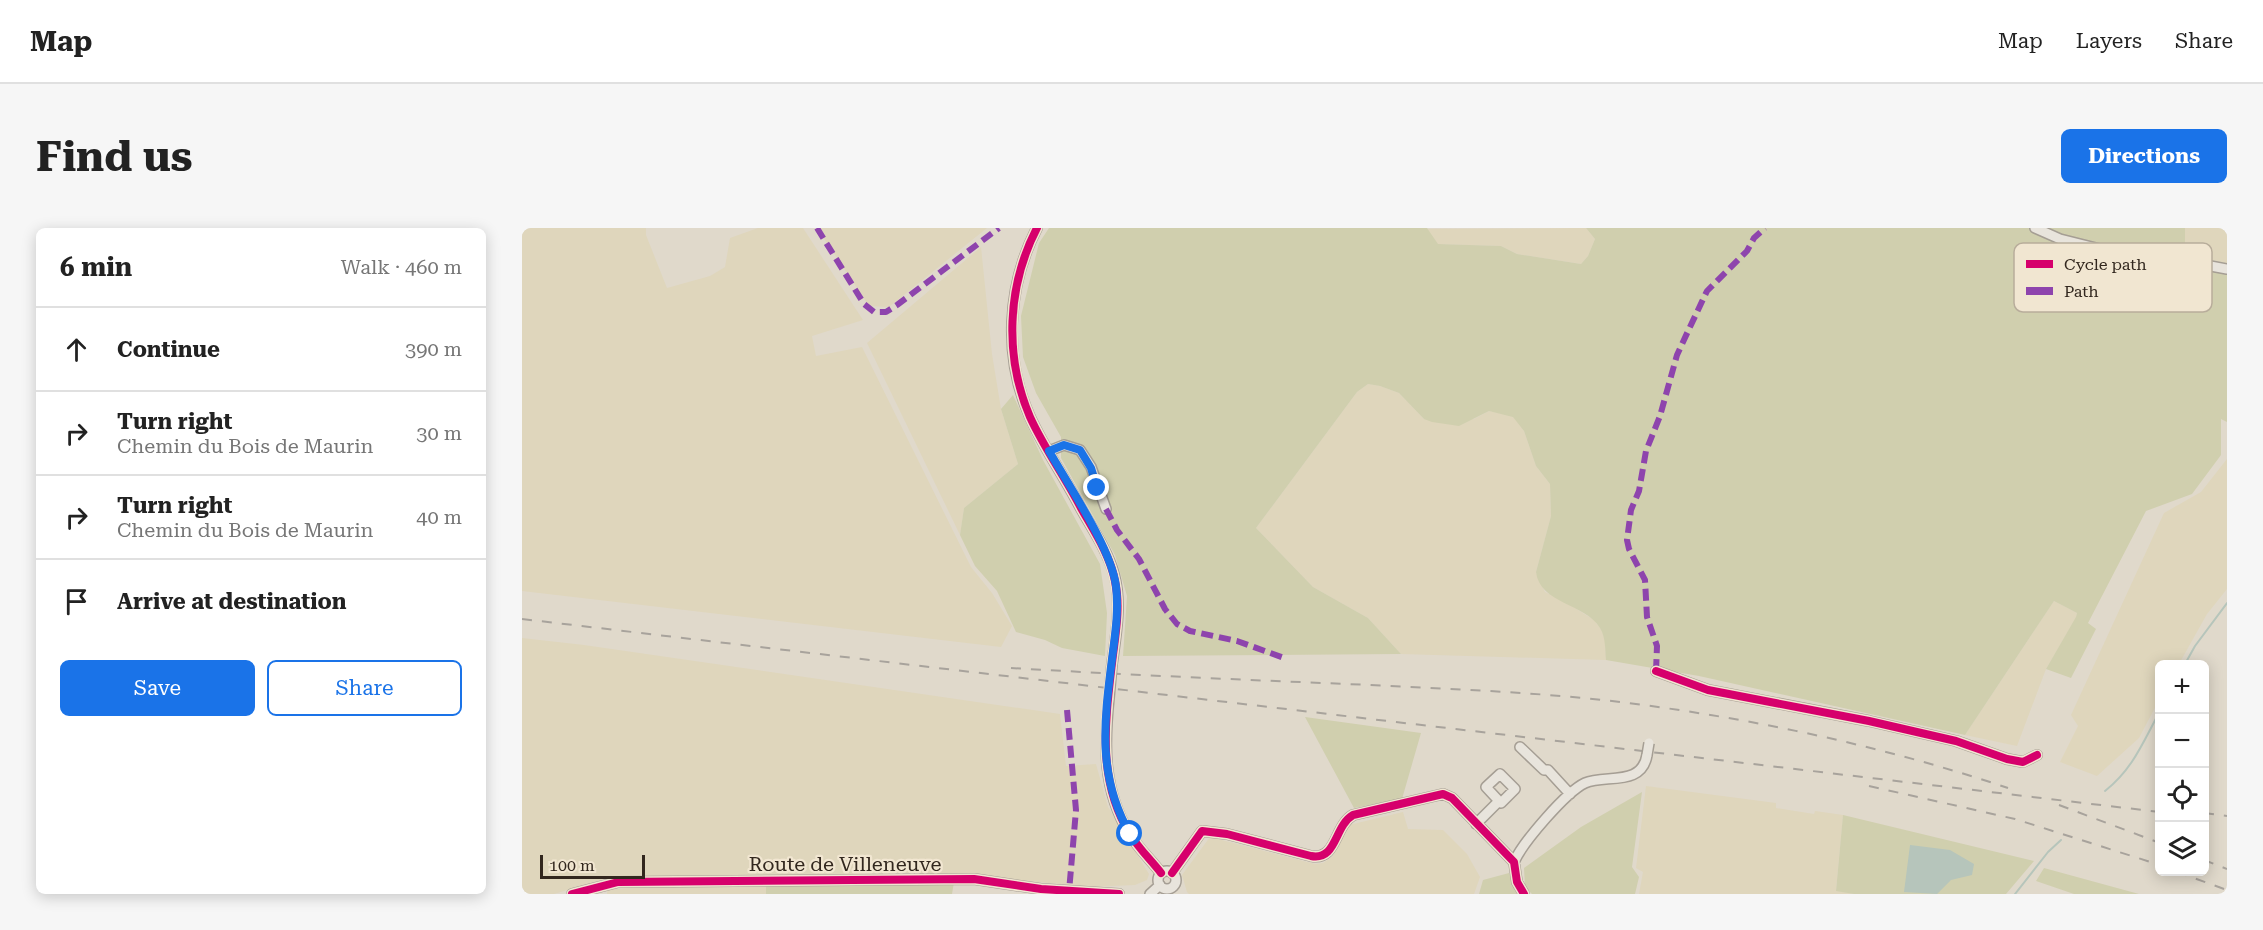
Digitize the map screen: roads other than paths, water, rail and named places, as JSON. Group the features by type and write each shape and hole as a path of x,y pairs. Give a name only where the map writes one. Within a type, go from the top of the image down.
{"street":[{"path":"1037,228 1023,259 1012,314 1012,340 1018,381 1026,407 1106,554 1113,573 1118,605 1105,753 1112,792 1119,814 1130,834 1161,873"},
{"path":"2035,228 2060,239 2077,243"},
{"path":"2212,266 2227,269"},
{"path":"1049,451 1064,445 1080,450 1091,468 1106,509"},
{"path":"1656,671 1708,690 1869,721 1956,741 2007,759 2023,762 2037,755"},
{"path":"1514,862 1524,845 1570,794 1587,782 1627,777 1642,767 1649,743"},
{"path":"1520,747 1544,770 1548,770 1570,794"},
{"path":"1172,873 1202,831 1227,834 1321,857 1332,849 1343,822 1353,815 1443,794 1452,798 1514,862 1517,882 1524,894"},
{"path":"1476,824 1499,801"},
{"path":"1160,885 1175,890 1176,879 1172,873 1166,871 1161,873"},
{"path":"1160,885 1161,873"},
{"name":"Route de Villeneuve","path":"572,894 618,882 974,879 1075,893 1119,894"},
{"path":"1150,894 1160,885"}],"waterway":[{"path":"2187,660 2227,603"},
{"path":"2105,791 2115,783 2130,764 2158,714"},
{"path":"2015,894 2048,852 2061,840"}],"railway":[{"path":"522,619 2155,811"},
{"path":"1011,668 1461,689 1612,701 1712,715 1812,734 1911,759 2008,788"},
{"path":"1869,786 2015,819 2155,863"},
{"path":"2059,805 2155,841"},
{"path":"2209,814 2227,816"},
{"path":"2209,862 2227,869"},
{"path":"2188,876 2227,890"}]}
